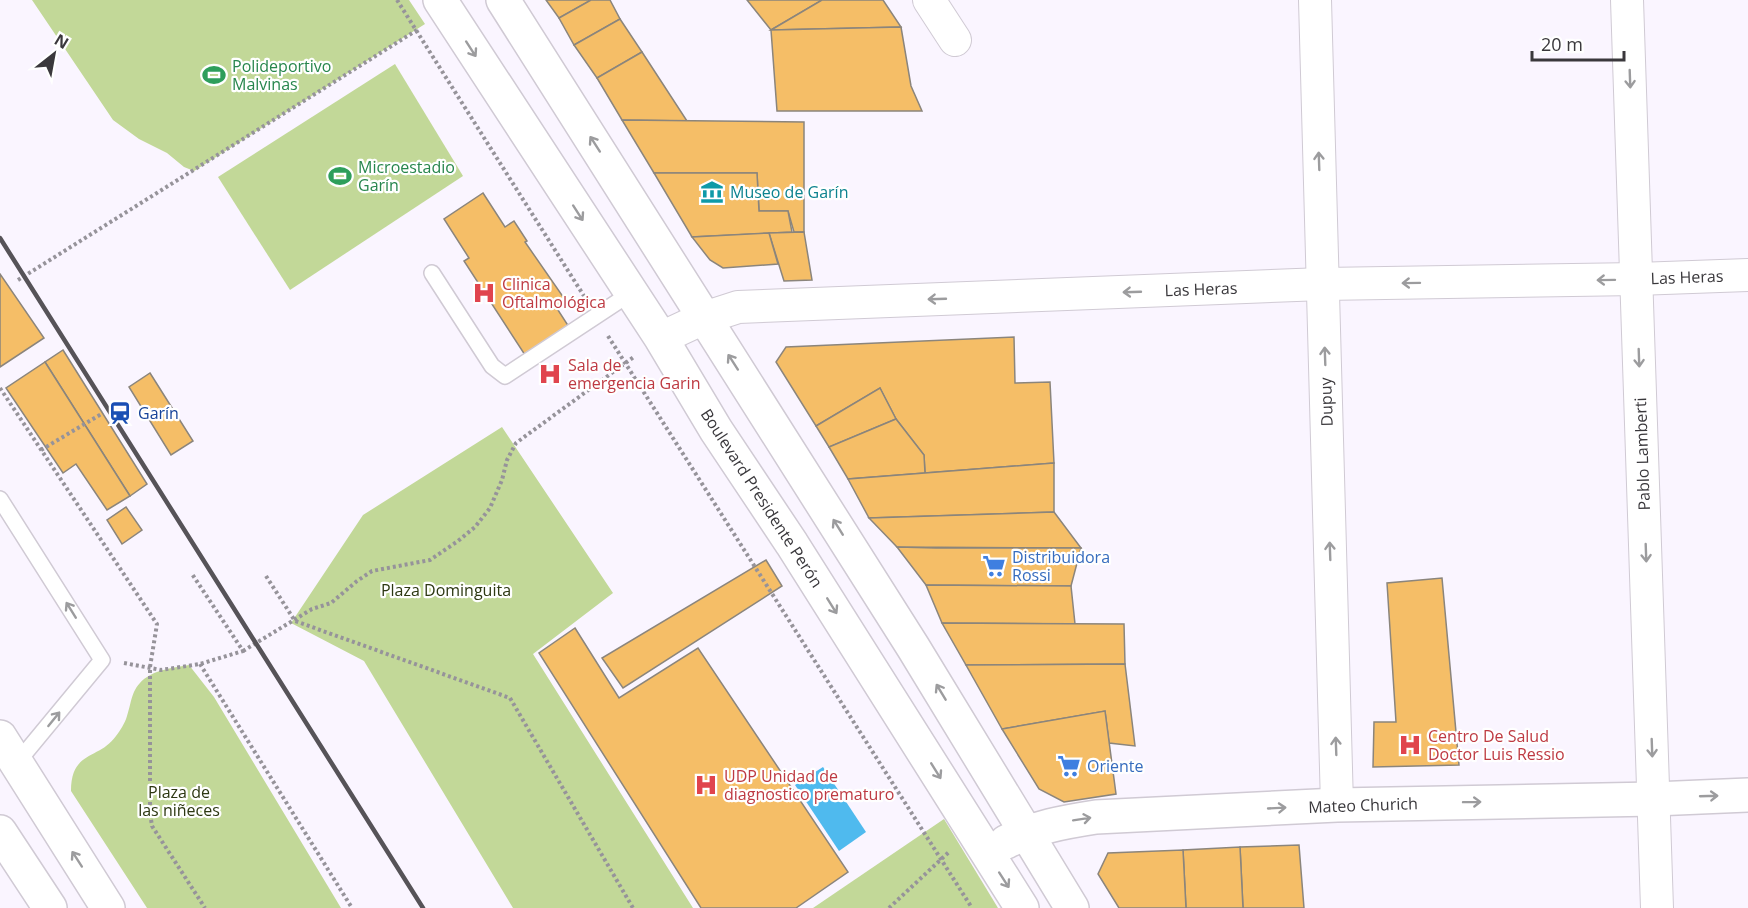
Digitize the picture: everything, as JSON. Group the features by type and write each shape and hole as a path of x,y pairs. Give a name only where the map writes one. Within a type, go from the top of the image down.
{"street":[{"path":"503,0 907,638 1072,908"},
{"path":"929,0 955,40"},
{"name":"Dupuy","path":"1315,0 1337,805"},
{"name":"Pablo Lamberti","path":"1628,0 1657,908"},
{"name":"Boulevard Presidente Perón","path":"432,12 631,293 1022,908"},
{"name":"Las Heras","path":"661,339 704,318 738,307 1323,284 1748,275"},
{"path":"6,759 108,908"},
{"name":"Mateo Churich","path":"981,843 1061,822 1096,817 1337,805 1748,795"},
{"path":"0,832 50,908"}],"lane":[{"path":"432,273 492,366 505,376 631,293"},
{"path":"0,499 102,660 6,759"}],"path":[{"path":"397,0 582,293 595,318 626,362 972,908"},
{"path":"18,280 416,30 432,12"},
{"path":"102,660 160,670 200,664 243,651 312,609 331,603 357,580 372,571 430,560 475,527 490,508 502,480 507,460 516,443 661,339"},
{"path":"0,388 157,624 150,668 150,813 152,826 205,908"},
{"path":"41,450 102,413"},
{"path":"192,574 243,651"},
{"path":"266,576 294,621 510,698 633,908"},
{"path":"200,664 352,908"},
{"path":"889,908 940,859 981,843"}],"green space":[{"name":"Polideportivo Malvinas","path":"32,0 409,0 425,24 194,171 184,167 167,153 139,139 113,120"},
{"name":"Microestadio Garín","path":"395,64 463,176 290,290 218,177"},
{"name":"Plaza Dominguita","path":"502,427 613,593 533,654 693,908 513,908 364,661 291,623 363,515"},
{"name":"Plaza de las niñeces","path":"189,665 214,697 341,908 147,908 71,791 76,768 87,757 109,744 121,729 134,692 140,683 160,671"},
{"path":"944,819 998,908 813,908"}],"water":[{"path":"823,767 866,832 839,851 795,785"}],"building":[{"path":"546,0 591,0 559,18"},
{"path":"591,0 610,0 620,19 574,45 559,18"},
{"path":"747,0 822,0 771,30"},
{"path":"822,0 883,0 901,27 771,30"},
{"path":"620,19 642,52 597,78 574,45"},
{"path":"901,27 911,86 922,111 777,111 771,30"},
{"path":"642,52 687,121 622,120 597,78"},
{"path":"622,120 804,122 804,232 794,232 788,211 759,211 757,173 654,173"},
{"name":"Museo de Garín","path":"654,173 757,173 759,211 788,211 792,232 692,237"},
{"path":"483,193 505,227 514,221 527,241 525,242 566,301 556,307 569,327 525,355 464,261 469,258 444,219"},
{"path":"804,232 812,280 784,281 769,233"},
{"path":"769,233 778,264 723,268 710,260 692,237"},
{"path":"0,274 44,338 0,367"},
{"path":"1014,337 1015,383 1050,382 1054,463 925,473 924,455 896,419 880,388 816,426 776,362 786,347"},
{"path":"63,350 147,484 130,496 45,362"},
{"path":"45,362 130,496 107,510 76,464 63,473 6,388"},
{"path":"150,373 193,441 171,455 129,387"},
{"path":"880,388 896,419 829,447 816,426"},
{"path":"896,419 924,455 925,473 848,479 829,447"},
{"path":"1054,463 1054,512 869,518 848,479"},
{"path":"126,507 142,530 122,544 107,520"},
{"path":"1054,512 1081,548 897,547 869,518"},
{"name":"Distribuidora Rossi","path":"897,547 1081,548 1071,586 926,585"},
{"path":"766,560 782,586 623,688 602,658"},
{"path":"1442,578 1459,765 1373,767 1374,722 1396,722 1387,583"},
{"path":"926,585 1071,586 1075,624 942,623"},
{"path":"942,623 1124,624 1125,664 966,665"},
{"name":"UDP Unidad de diagnostico prematuro","path":"575,628 619,698 698,648 848,872 796,908 701,908 539,653"},
{"path":"1125,664 1135,746 1109,743 1105,711 1002,729 966,665"},
{"name":"Oriente","path":"1105,711 1116,794 1064,802 1039,789 1002,729"},
{"path":"1299,845 1304,908 1243,908 1240,847"},
{"path":"1240,847 1243,908 1186,908 1183,850"},
{"path":"1183,850 1186,908 1119,908 1098,874 1108,853"}],"railway":[{"path":"0,238 423,908"}],"place":[{"name":"Polideportivo Malvinas","path":"214,75"},
{"name":"Microestadio Garín","path":"340,176"},
{"name":"Museo de Garín","path":"712,192"},
{"name":"Clinica Oftalmológica","path":"484,293"},
{"name":"Sala de emergencia Garin","path":"550,374"},
{"name":"Garín","path":"120,413"},
{"name":"Distribuidora Rossi","path":"994,566"},
{"name":"Centro De Salud Doctor Luis Ressio","path":"1410,745"},
{"name":"Oriente","path":"1069,766"},
{"name":"UDP Unidad de diagnostico prematuro","path":"706,785"}]}
